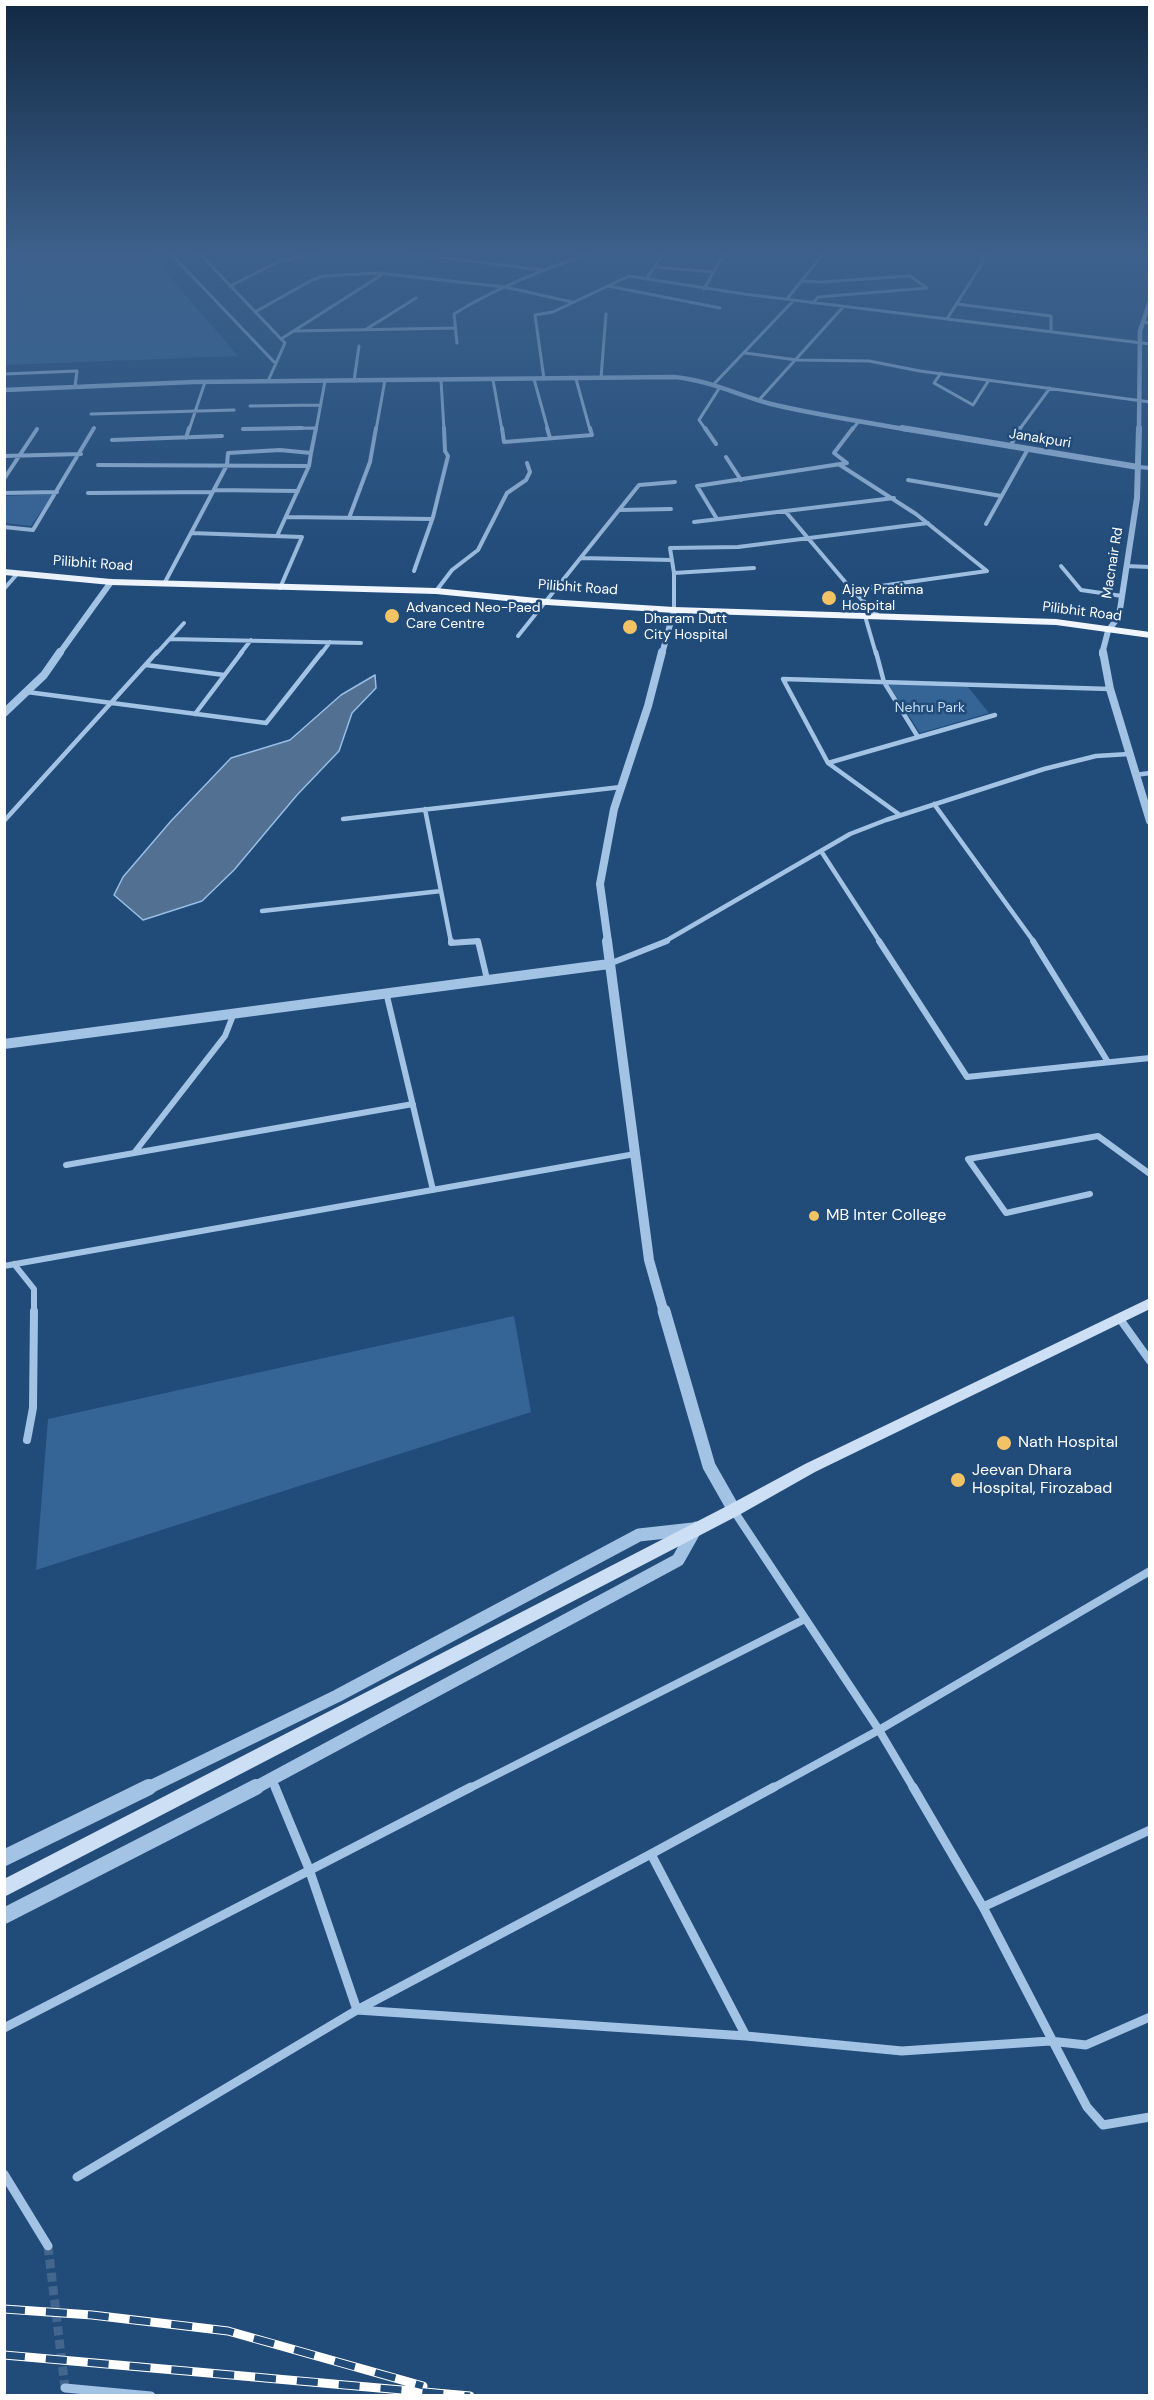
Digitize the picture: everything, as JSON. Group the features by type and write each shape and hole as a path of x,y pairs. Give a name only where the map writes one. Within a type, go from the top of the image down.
{"highway":[{"path":"10,576 109,585 436,597 545,604"},
{"name":"Pilibhit Road","path":"109,585 164,584 436,591 545,604 673,613 866,620 880,617 1056,622 1108,632 1149,635"},
{"path":"866,620 1063,634 1108,632"}],"main road":[{"path":"4,1889 734,1510 810,1468 1149,1303"}],"street":[{"path":"268,381 275,366"},
{"path":"354,381 356,366"},
{"path":"542,366 544,379"},
{"path":"600,378 601,366"},
{"path":"713,385 732,366"},
{"path":"759,400 791,366"},
{"path":"899,366 1149,402"},
{"name":"Macnair Rd","path":"1140,366 1137,498 1119,616 1108,632 1102,655 1149,821"},
{"path":"4,374 77,371 75,387"},
{"path":"940,373 934,383 973,405 989,380"},
{"name":"Janakpuri","path":"4,390 205,382 674,377 694,379 759,400 816,414 1138,467"},
{"path":"534,379 550,438"},
{"path":"493,380 504,442 592,435 576,379"},
{"path":"349,518 370,462 385,380"},
{"path":"414,571 432,519 448,456 445,451 441,380"},
{"path":"277,536 309,466 325,381"},
{"path":"186,438 205,382"},
{"path":"716,444 699,420 720,387"},
{"path":"1010,447 1023,423 1050,388"},
{"path":"250,406 320,405"},
{"path":"91,414 234,410"},
{"path":"717,519 697,486 847,463 834,453 859,421"},
{"path":"4,527 33,530 81,454 94,428"},
{"path":"243,429 315,428"},
{"path":"4,479 37,429"},
{"path":"112,440 222,436"},
{"path":"986,524 1028,449"},
{"path":"164,584 227,465 228,453 280,450 310,453"},
{"path":"4,456 81,454"},
{"path":"726,457 741,480"},
{"path":"839,464 841,459"},
{"path":"436,591 452,570 478,550 507,493 526,480 530,472 526,463"},
{"path":"839,464 878,486 955,543 987,572 852,590"},
{"path":"98,465 309,466"},
{"path":"1138,467 1149,468"},
{"path":"908,480 1002,496"},
{"path":"518,636 639,485 675,482"},
{"path":"88,493 298,490"},
{"path":"4,493 57,492"},
{"path":"694,522 894,498"},
{"path":"619,510 672,509"},
{"path":"785,511 852,590 880,617"},
{"path":"286,517 432,519"},
{"path":"928,523 738,546 670,548 674,573 673,613 648,706 614,809 600,884 649,1260 709,1466 734,1510 879,1730 983,1906 1050,2041 1087,2107 1103,2125 1149,2117"},
{"path":"191,533 302,537 280,588"},
{"path":"581,558 672,560"},
{"path":"1061,566 1081,590 1122,596"},
{"path":"1126,566 1149,567"},
{"path":"674,573 754,568"},
{"path":"4,589 10,576"},
{"path":"4,713 44,675 109,585"},
{"path":"866,620 884,682 918,737"},
{"path":"4,821 184,623"},
{"path":"170,639 361,643"},
{"path":"195,714 251,640"},
{"path":"27,692 266,723 330,642"},
{"path":"146,665 224,675"},
{"path":"900,815 828,763 783,679 1110,689"},
{"path":"828,763 994,715"},
{"path":"4,1044 609,964 666,942 850,834 900,815 1054,767 1096,756 1129,754"},
{"path":"1135,775 1149,773"},
{"path":"343,819 621,787"},
{"path":"934,804 1023,924 1108,1062"},
{"path":"425,809 451,943 478,941 487,979"},
{"path":"821,851 967,1077 1149,1058"},
{"path":"262,911 441,891"},
{"path":"386,992 433,1190"},
{"path":"134,1153 225,1036 234,1012"},
{"path":"66,1165 413,1104"},
{"path":"1090,1194 1006,1213 968,1159 1098,1136 1149,1174"},
{"path":"4,1266 635,1154"},
{"path":"14,1264 34,1289 33,1408 27,1440"},
{"path":"1120,1318 1149,1361"},
{"path":"4,1916 272,1779 678,1560 696,1528"},
{"path":"4,1858 337,1696 639,1535 696,1528"},
{"path":"77,2177 357,2010 879,1730 1149,1571"},
{"path":"4,2028 309,1869 805,1619"},
{"path":"272,1779 309,1869 357,2010"},
{"path":"983,1906 1149,1830"},
{"path":"651,1854 746,2036"},
{"path":"357,2010 746,2036 902,2051 1050,2041 1086,2044 1149,2017"},
{"path":"4,2174 48,2246"},
{"path":"65,2388 151,2396"}],"green space":[{"path":"53,494 31,526 5,523 5,496"},
{"name":"Nehru Park","path":"888,684 968,687 989,713 920,733"},
{"path":"514,1316 531,1412 36,1570 48,1419"}],"shaded area":[{"path":"375,675 376,688 352,713 339,751 297,795 234,870 202,901 143,920 114,895 123,877 171,821 231,758 290,740 341,695"}],"tunnel":[{"path":"48,2246 65,2388"}],"railway":[{"path":"4,2309 92,2315 228,2331 423,2386"},
{"path":"4,2355 470,2396"}],"place":[{"name":"Ajay Pratima Hospital","path":"829,598"},
{"name":"Advanced Neo-Paed Care Centre","path":"392,616"},
{"name":"Dharam Dutt City Hospital","path":"630,627"},
{"name":"MB Inter College","path":"814,1216"},
{"name":"Nath Hospital","path":"1004,1443"},
{"name":"Jeevan Dhara Hospital, Firozabad","path":"958,1480"}]}
